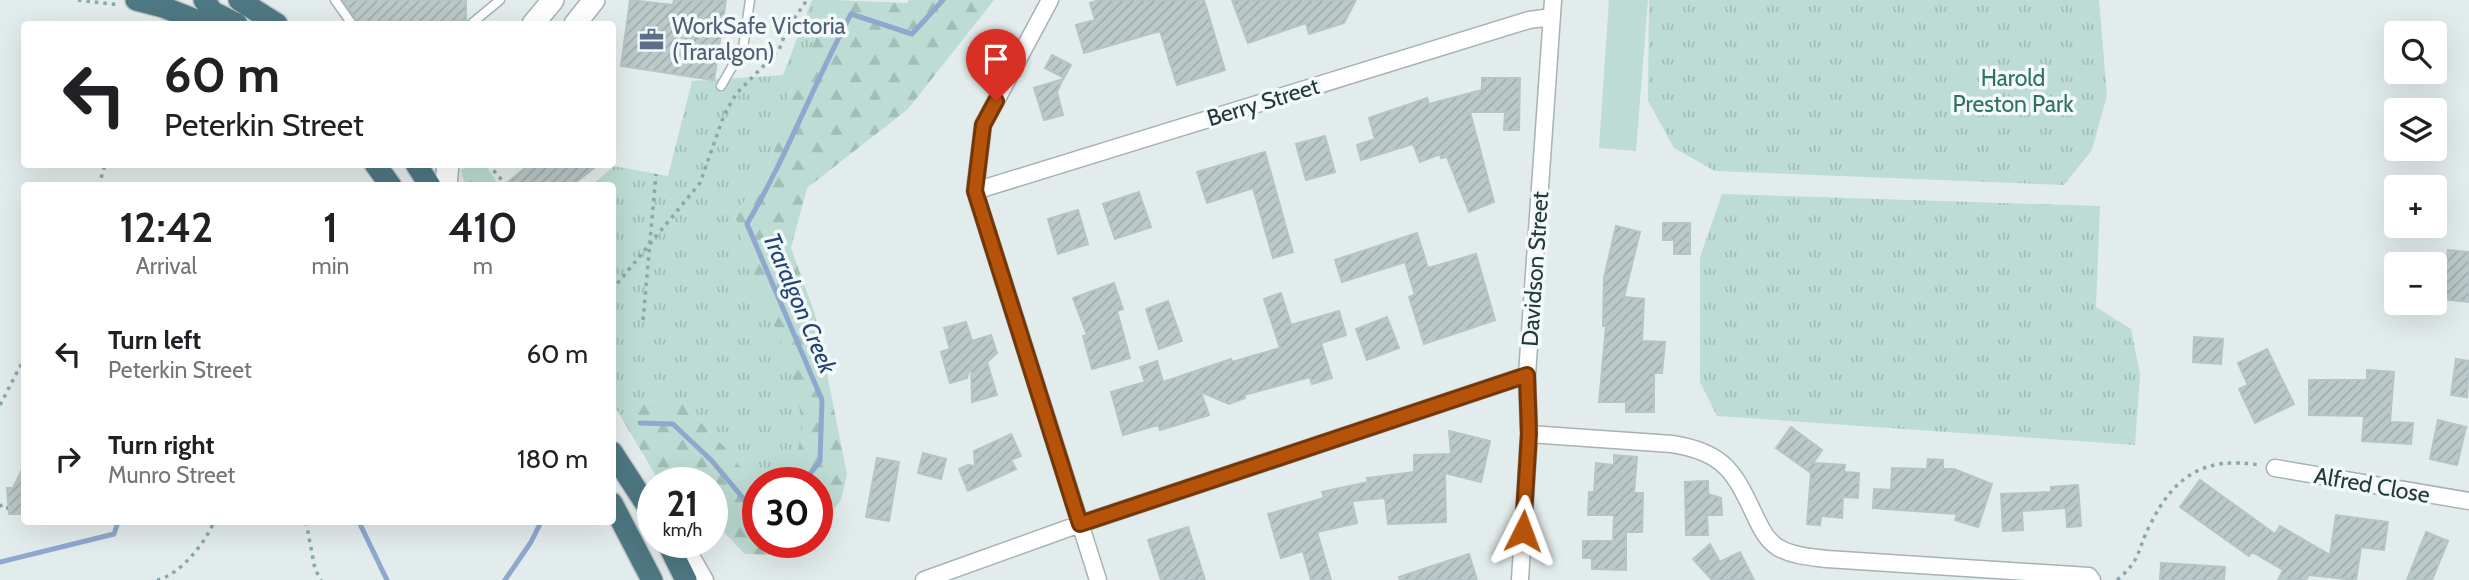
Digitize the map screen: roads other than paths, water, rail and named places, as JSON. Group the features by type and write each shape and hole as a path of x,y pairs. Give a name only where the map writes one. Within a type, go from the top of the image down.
{"highway":[{"path":"136,0 198,21"},
{"path":"204,0 214,12 231,21"},
{"path":"242,1 272,21"},
{"path":"618,460 637,489"},
{"path":"616,511 652,580"},
{"path":"675,558 686,580"}],"main road":[{"path":"577,21 594,0"}],"street":[{"path":"1050,0 983,125 975,191 1097,580"},
{"name":"Davidson Street","path":"1520,580 1529,434 1527,375 1553,0"},
{"name":"Berry Street","path":"975,191 1529,20 1552,17"},
{"path":"924,580 1080,524 1527,375"},
{"path":"1529,434 1672,444 1694,447 1713,455 1729,466 1763,534 1778,547 1793,554 1827,559 2091,578"},
{"name":"Alfred Close","path":"2275,468 2469,501"},
{"path":"692,558 705,580"}],"lane":[{"path":"335,0 350,21"},
{"path":"475,21 500,0"},
{"path":"722,86 743,48 750,0"}],"waterway":[{"name":"Traralgon Creek","path":"815,467 820,461 822,400 747,224 851,14 912,34 943,0"},
{"name":"Traralgon Creek","path":"640,423 673,424 712,461 742,497"},
{"name":"Traralgon Creek","path":"0,562 114,534 117,525"},
{"name":"Traralgon Creek","path":"360,525 387,580"},
{"name":"Traralgon Creek","path":"505,580 540,525"}],"place":[{"name":"WorkSafe Victoria (Traralgon)","path":"652,39"}],"park label":[{"name":"Harold Preston Park","path":"2013,91"}]}
